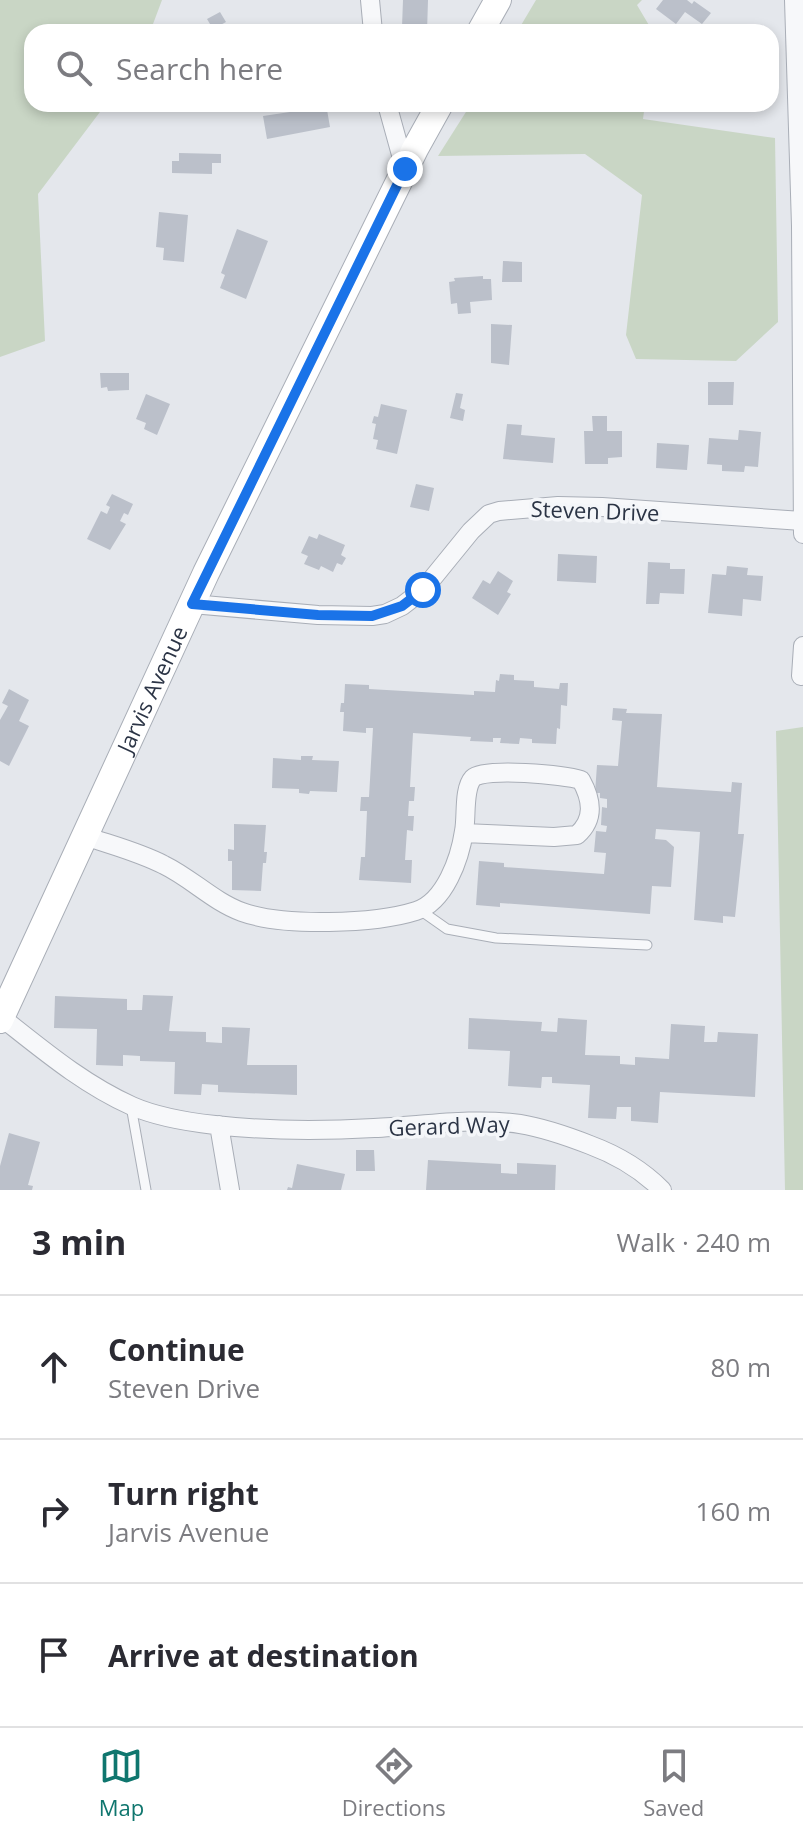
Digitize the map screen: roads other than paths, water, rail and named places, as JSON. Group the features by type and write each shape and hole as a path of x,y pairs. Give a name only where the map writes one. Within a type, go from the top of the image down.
{"street":[{"path":"370,0 372,24"},
{"path":"484,24 498,0"},
{"path":"794,0 801,226 803,534"},
{"path":"389,112 405,169"},
{"name":"Jarvis Avenue","path":"1,1018 192,604 436,112"},
{"name":"Steven Drive","path":"192,604 332,616 385,614 423,590 476,524 499,511 558,506 602,507 802,521"},
{"path":"801,676 803,646"},
{"path":"85,836 163,864 229,905 256,916 344,921 420,910 433,900 456,862 464,833 468,790 472,779 478,775 504,772 566,776 581,780 587,791 590,814 587,826 577,835 554,837 464,833"},
{"name":"Gerard Way","path":"1,1018 67,1069 131,1106 176,1118 219,1125 291,1130 518,1124 601,1149 643,1173 662,1190"},
{"path":"219,1125 230,1190"}],"lane":[{"path":"420,910 447,929 496,938 647,945"},
{"path":"131,1106 146,1190"}]}
